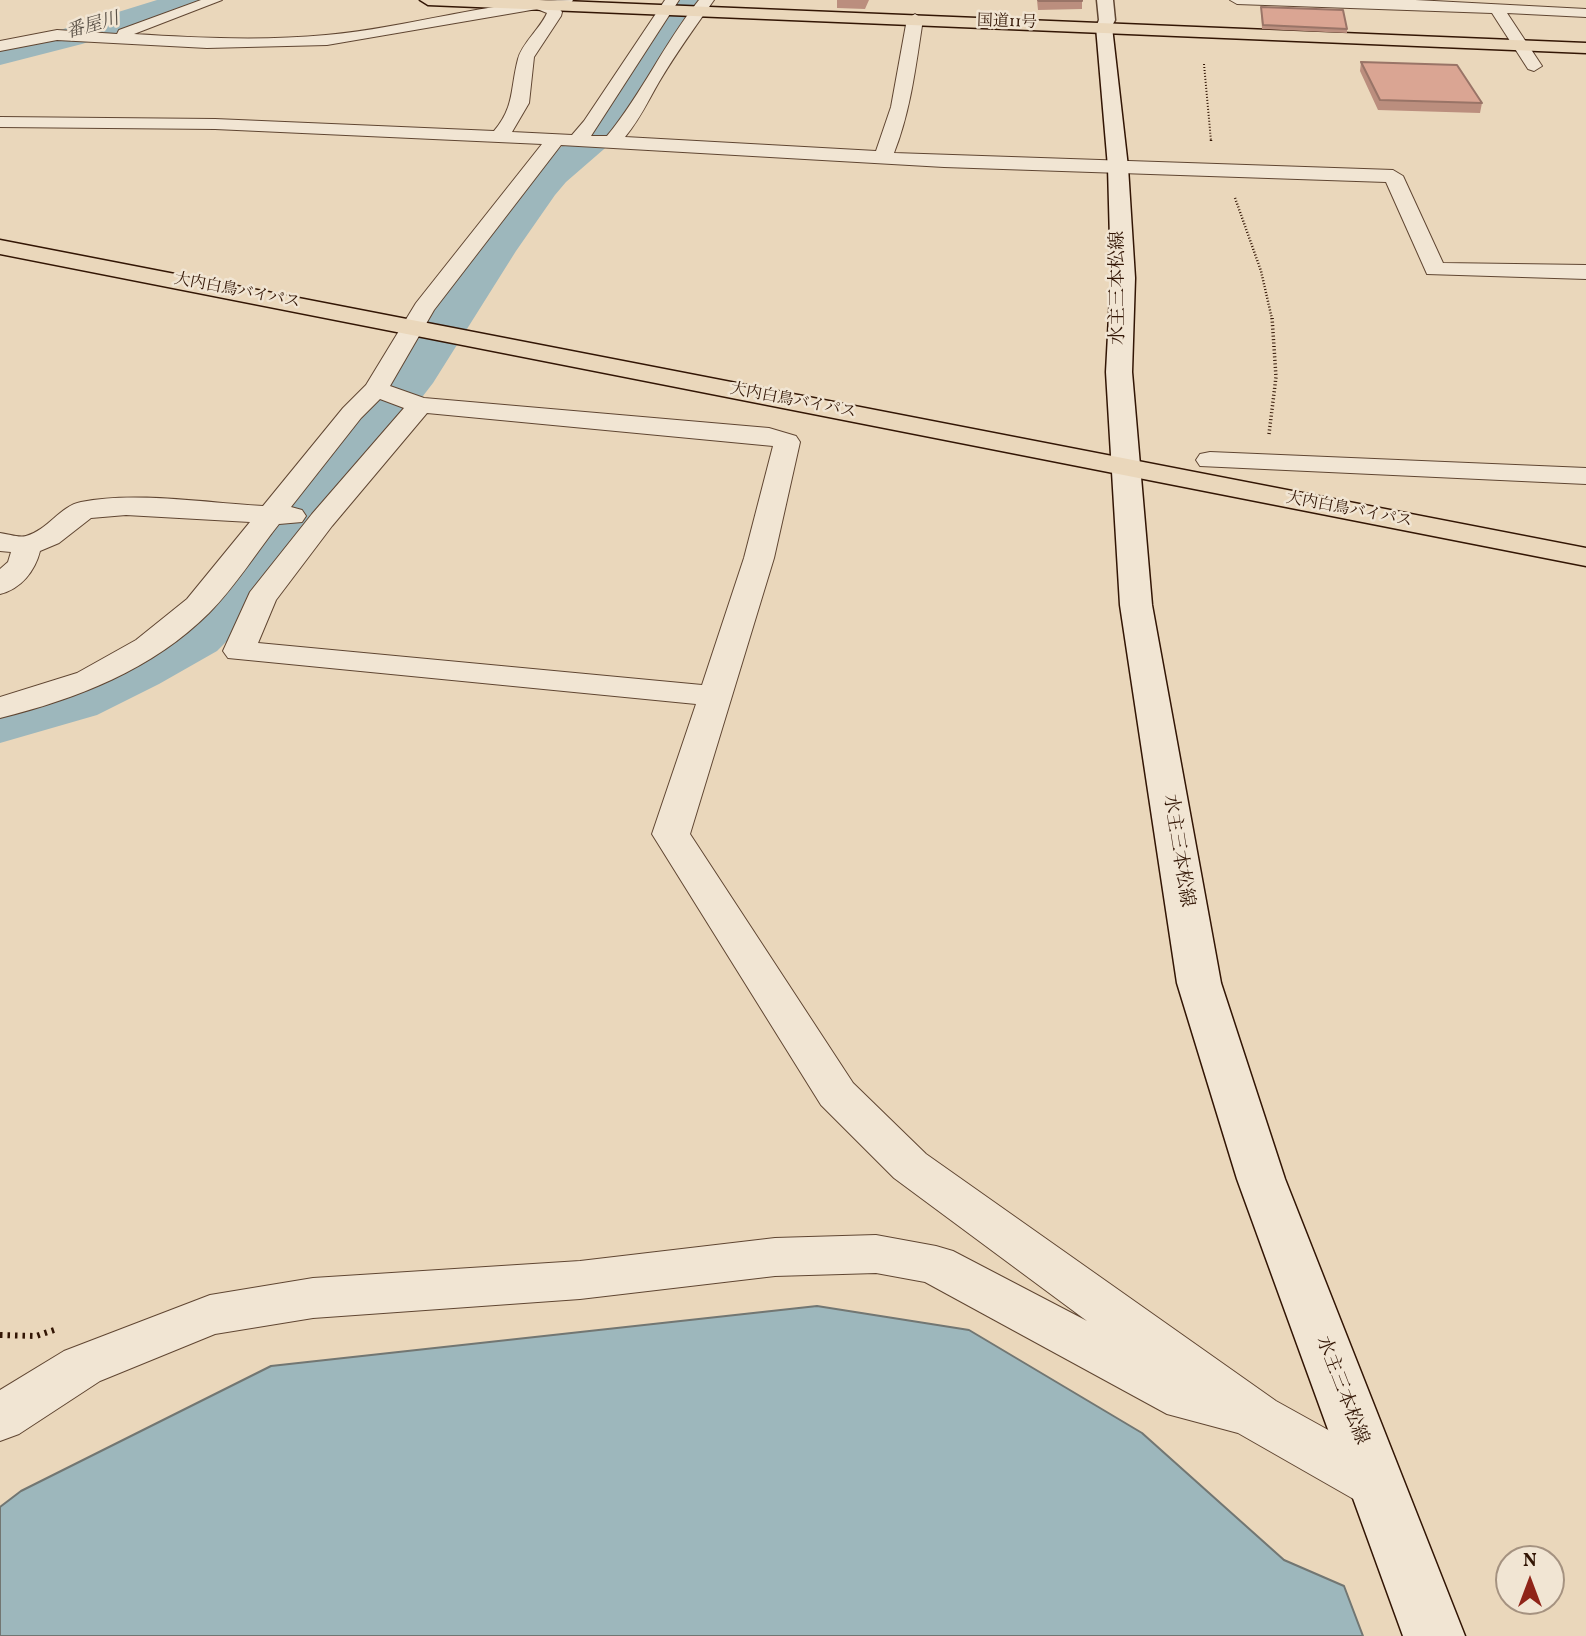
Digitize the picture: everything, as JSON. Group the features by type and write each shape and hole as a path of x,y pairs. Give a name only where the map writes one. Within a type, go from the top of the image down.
{"highway":[{"name":"国道11号","path":"428,0 699,8 915,19 1105,13 1518,46 1586,48"},
{"name":"大内白鳥バイパス","path":"0,247 462,336 1129,470 1586,557"}],"main road":[{"name":"水主三本松線","path":"1105,13 1118,167 1123,278 1119,372 1129,470 1136,605 1199,983 1261,1179 1434,1636"}],"street":[{"path":"0,61 215,0"},
{"path":"0,34 103,33 207,43 327,40 566,0"},
{"path":"1237,0 1586,13"},
{"path":"498,138 512,121 520,103 526,57 554,16 555,12 550,8 533,4"},
{"path":"0,708 89,680 147,647 198,606 277,515 352,414 379,391 420,328 424,308 571,140 591,124 669,7"},
{"path":"609,142 635,114 649,85 699,8"},
{"path":"1496,8 1518,46 1534,66"},
{"path":"883,157 890,141 904,83 915,19"},
{"path":"0,46 61,35"},
{"path":"0,122 215,124 883,157 1393,176 1434,269 1586,272"},
{"path":"379,391 417,404 769,436 786,442 759,558 671,834 837,1094 910,1166 1257,1417 1376,1484"},
{"path":"417,404 318,519 261,599 239,651 716,696"},
{"path":"1210,460 1586,476"},
{"path":"0,585 22,565 13,544 49,537 83,510 126,507 318,519"},
{"path":"0,1418 82,1366 210,1315 313,1298 580,1280 775,1256 876,1254 936,1265 1186,1398 1257,1417"}],"path":[{"path":"1204,64 1210,138 1216,160 1225,170 1260,265 1272,314 1276,370 1268,461"}],"water":[{"path":"817,1306 969,1330 1142,1433 1284,1560 1344,1586 1363,1636 0,1636 0,1507 21,1491 271,1366"}],"building":[{"path":"1082,0 1082,1 1039,1"},
{"path":"1261,7 1343,10 1347,29 1263,25"},
{"path":"1361,62 1457,65 1482,103 1380,100"}],"waterway":[{"name":"番屋川","path":"0,55 71,37 187,0"},
{"path":"0,723 73,701 136,670 194,637 235,598 416,373 495,251 541,187 552,174 598,135 689,0"}]}
